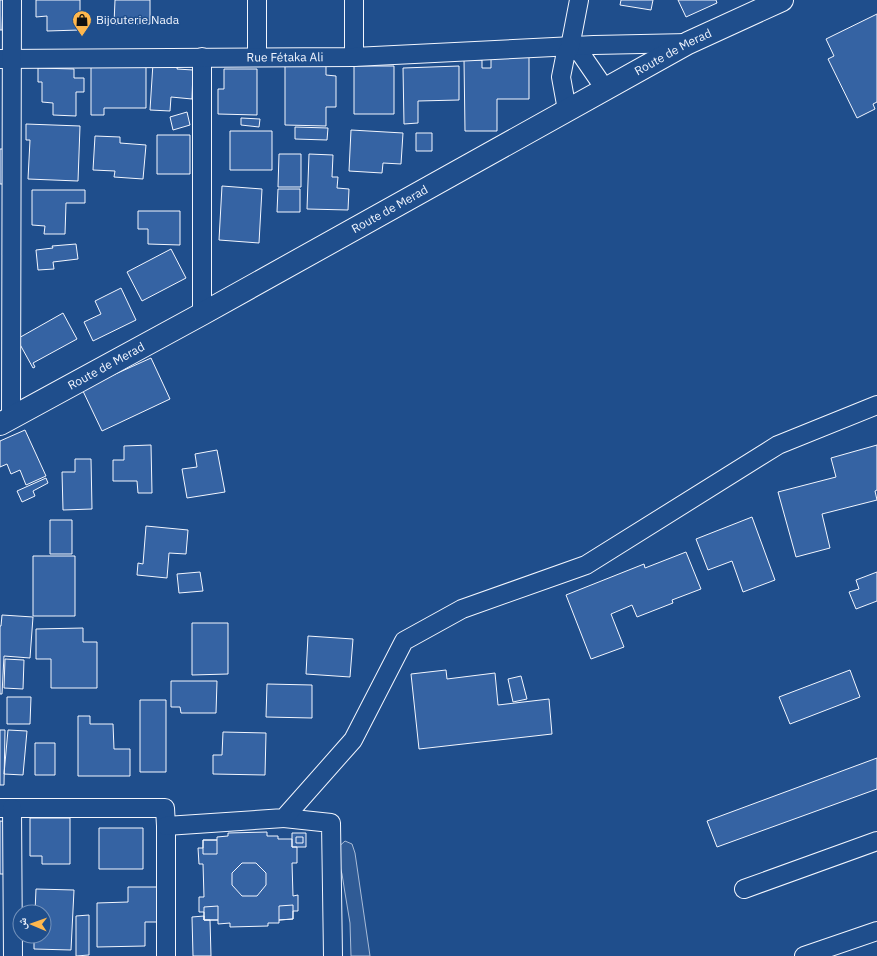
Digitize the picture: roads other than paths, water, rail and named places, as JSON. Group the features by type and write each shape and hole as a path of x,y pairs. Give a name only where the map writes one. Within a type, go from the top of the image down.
{"main road":[{"name":"Route de Merad","path":"6,420 202,314 688,43 781,0"}],"street":[{"path":"6,420 6,59 12,0"},
{"path":"257,0 257,57"},
{"path":"354,0 354,57"},
{"path":"567,110 561,77 564,57 570,47 578,0"},
{"name":"Rue Fétaka Ali","path":"6,59 354,57 594,45 688,43"},
{"path":"570,47 581,54 605,89"},
{"path":"202,57 202,314"},
{"path":"284,818 353,740 404,641 462,610 586,565 778,445 877,405"},
{"path":"13,956 6,808 165,808 166,956"},
{"path":"166,826 284,818 331,823 333,956"},
{"path":"744,889 877,841"},
{"path":"804,956 877,931"}],"place":[{"name":"Bijouterie Nada","path":"82,37"}]}
